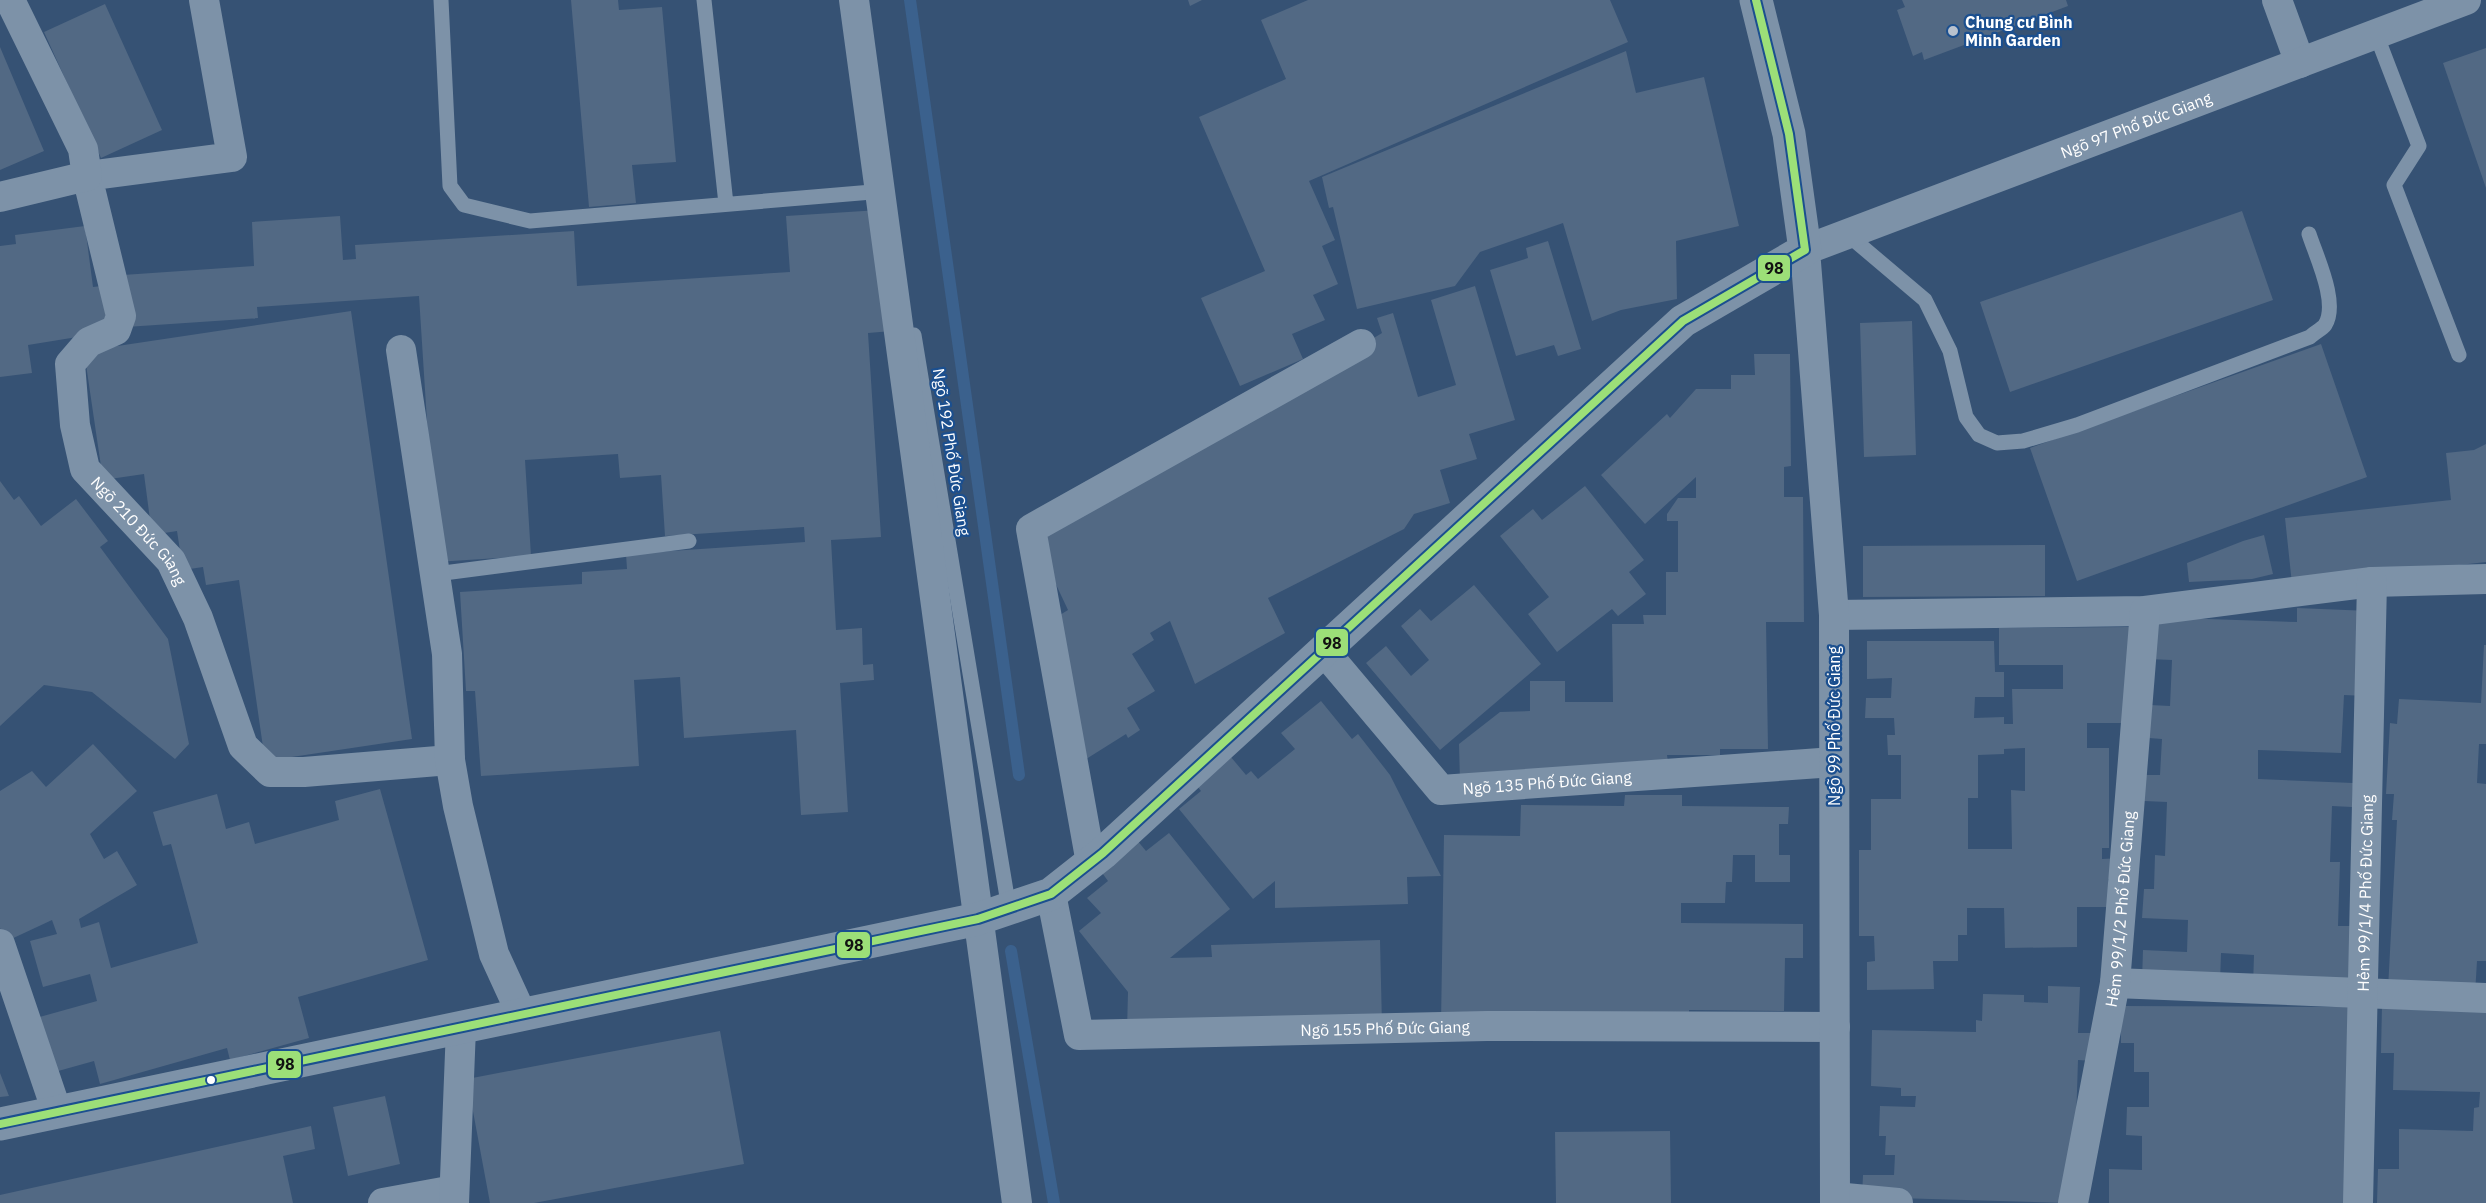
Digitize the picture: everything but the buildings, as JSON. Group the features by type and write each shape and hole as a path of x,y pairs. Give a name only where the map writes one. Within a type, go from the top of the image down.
{"street":[{"name":"Ngõ 210 Đức Giang","path":"10,0 83,149 87,176 122,316 116,330 89,342 70,364 75,425 85,469 171,561 198,618 243,746 270,772 304,772 450,760"},
{"path":"0,198 87,176 232,157 204,0"},
{"path":"854,0 885,191 978,919 1017,1203"},
{"path":"0,1124 978,919 1051,894 1091,863 1683,321 1805,250 1788,134 1756,0"},
{"path":"2277,0 2300,63"},
{"name":"Ngõ 97 Phố Đức Giang","path":"1805,250 2466,0"},
{"name":"Ngõ 99 Phố Đức Giang","path":"1805,250 1833,615 1835,1200"},
{"path":"1091,863 1031,530 1361,344"},
{"path":"401,350 447,654 450,760 458,806 494,954 522,1015"},
{"path":"1833,615 2145,611 2372,582 2486,579"},
{"name":"Hẻm 99/1/4 Phố Đức Giang","path":"2358,1203 2372,582"},
{"name":"Hẻm 99/1/2 Phố Đức Giang","path":"2073,1203 2115,983 2145,611"},
{"name":"Ngõ 135 Phố Đức Giang","path":"1324,651 1441,790 1834,762"},
{"name":"Ngõ 155 Phố Đức Giang","path":"1051,894 1079,1035 1487,1026 1835,1028"},
{"path":"0,944 57,1112"},
{"path":"2115,983 2486,998"},
{"path":"383,1203 454,1196 461,1028"},
{"path":"1835,1200 1898,1203"}],"lane":[{"path":"441,0 450,186 464,205 530,221 885,191"},
{"path":"704,0 726,204"},
{"name":"Ngõ 192 Phố Đức Giang","path":"866,0 885,191 1009,909"},
{"path":"2376,34 2419,146 2394,185 2459,355"},
{"path":"1847,234 1925,300 1950,351 1966,417 1979,435 1997,443 2023,441 2077,425 2310,337 2325,325 2329,312 2329,294 2308,234"},
{"path":"436,574 689,541"}],"waterway":[{"path":"910,0 1019,775"},
{"path":"1011,951 1054,1203"}],"transit line":[{"name":"98","path":"0,1124 978,919 1051,894 1103,853 1683,321 1805,250 1789,134 1756,0"}],"place":[{"name":"Chung cư Bình Minh Garden","path":"1953,31"}]}
